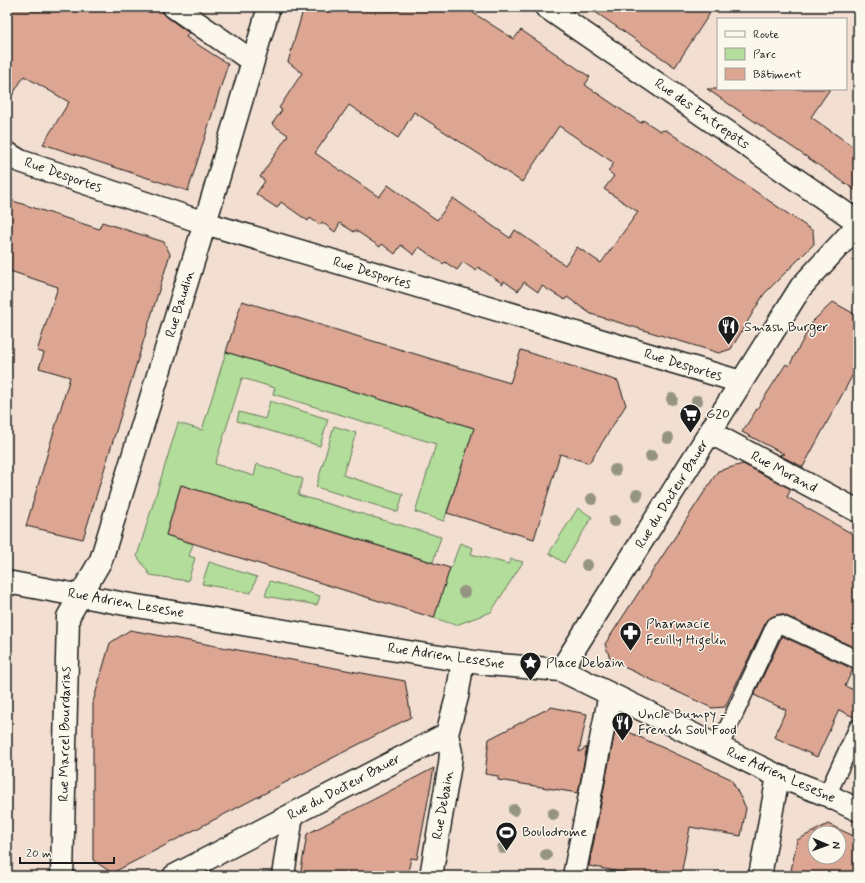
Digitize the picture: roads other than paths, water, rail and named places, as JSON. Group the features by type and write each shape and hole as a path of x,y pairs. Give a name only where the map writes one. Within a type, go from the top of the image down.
{"street":[{"path":"174,7 252,61"},
{"name":"Rue Baudin","path":"80,595 101,560 205,223 269,7"},
{"name":"Rue des Entrepôts","path":"546,7 858,222"},
{"name":"Rue Desportes","path":"7,153 20,161 205,223 741,382"},
{"name":"Rue du Docteur Bauer","path":"561,670 801,287 858,225"},
{"name":"Rue Morand","path":"710,433 858,512"},
{"name":"Rue Adrien Lesesne","path":"7,582 488,664 561,670 778,776 858,810"},
{"name":"Rue Marcel Bourdarias","path":"62,876 68,617 80,595"},
{"path":"447,734 457,697 463,660"},
{"path":"574,876 610,694"},
{"name":"Rue du Docteur Bauer","path":"174,876 447,734"},
{"name":"Rue Debain","path":"431,876 450,764 451,753 447,734"},
{"path":"760,876 778,776"},
{"path":"283,876 292,815"}],"lane":[{"path":"719,747 775,626 780,624 858,660"},
{"path":"827,796 858,728"}],"place":[{"name":"Smash Burger","path":"728,346"},
{"name":"G20","path":"691,434"},
{"name":"Pharmacie Feuilly Higelin","path":"630,652"},
{"name":"Place Debain","path":"531,682"},
{"name":"Uncle Bumpy - French Soul Food","path":"623,742"},
{"name":"Boulodrome","path":"507,852"}]}
